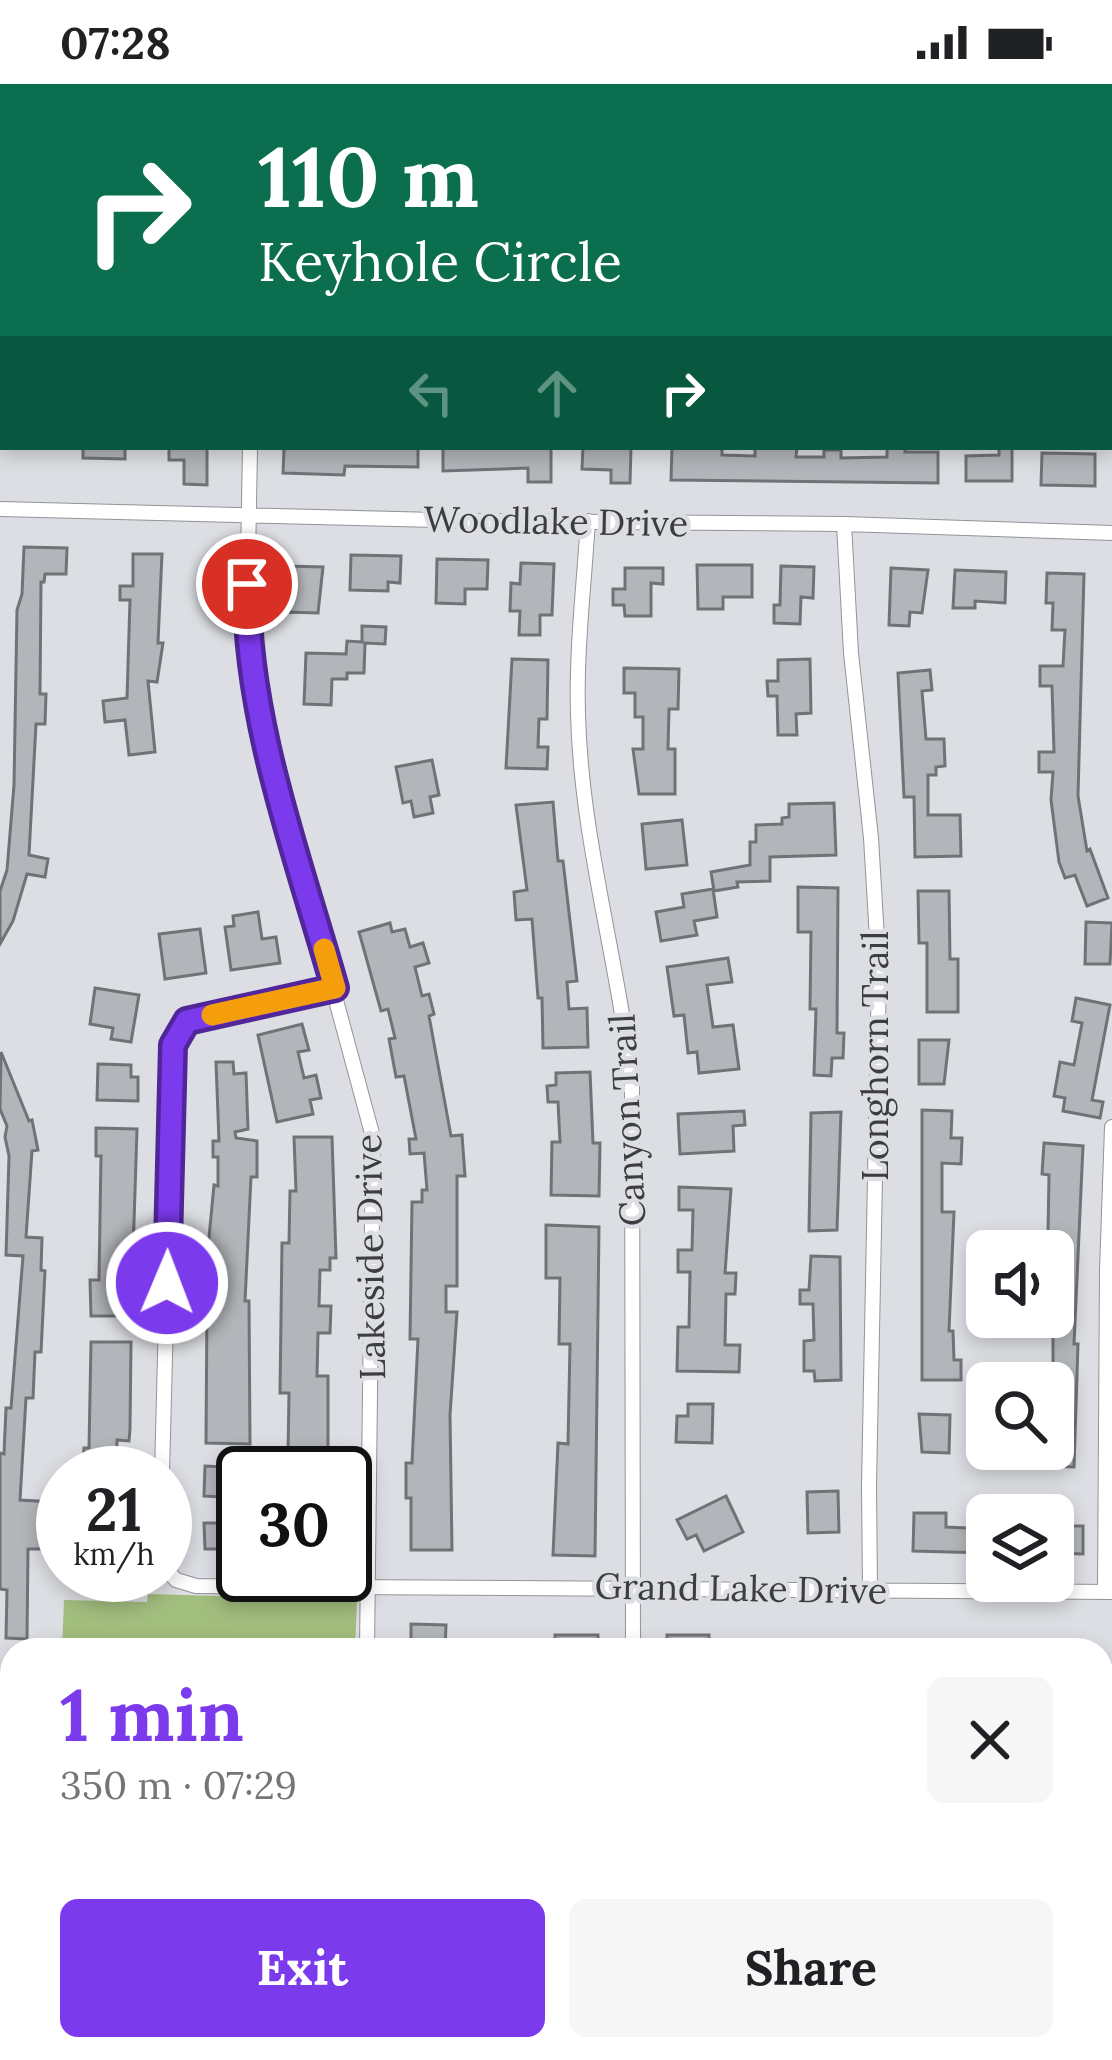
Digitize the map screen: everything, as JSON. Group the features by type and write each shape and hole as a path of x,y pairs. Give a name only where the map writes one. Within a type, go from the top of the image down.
{"street":[{"name":"Lakeside Drive","path":"250,450 247,618 254,683 373,1137 372,1446"},
{"name":"Woodlake Drive","path":"0,509 1112,533"},
{"name":"Canyon Trail","path":"588,521 578,714 589,832 623,1004 632,1087 633,1638"},
{"name":"Longhorn Trail","path":"844,524 850,653 872,838 879,972 870,1589"},
{"path":"163,1446 173,1045 187,1021 335,988"},
{"path":"1109,1592 1107,1270 1112,1127"},
{"name":"Grand Lake Drive","path":"372,1586 1109,1592"},
{"name":"Lakeside Drive","path":"368,1638 370,1602"}],"green space":[{"path":"192,1595 216,1596 216,1602 357,1602 355,1638 62,1638 64,1602 192,1602"}],"building":[{"path":"83,450 125,450 125,459 83,458"},
{"path":"169,450 207,450 207,485 184,484 184,460 169,460"},
{"path":"284,450 418,450 418,467 345,466 344,475 283,473"},
{"path":"443,450 551,450 551,482 528,482 528,468 443,471"},
{"path":"583,450 631,450 630,483 611,483 611,470 582,469"},
{"path":"672,450 722,450 722,455 755,456 755,450 797,450 796,457 824,457 824,450 841,450 841,458 887,457 887,450 938,452 938,483 671,480"},
{"path":"999,450 1012,450 1012,481 966,481 966,456 999,455"},
{"path":"1042,453 1095,454 1095,486 1041,485"},
{"path":"24,547 67,548 66,574 45,574 41,582 40,694 46,694 45,724 36,724 29,855 48,859 45,877 27,874 13,921 0,944 0,891 7,870 14,785 17,610"},
{"path":"133,554 162,554 158,643 163,643 157,682 148,681 155,752 129,755 125,720 105,722 103,701 127,698 130,600 120,600 120,586 133,586"},
{"path":"351,555 401,556 400,583 388,582 388,591 350,590"},
{"path":"437,559 488,560 487,589 465,589 465,604 436,603"},
{"path":"521,563 554,564 552,615 540,615 540,635 519,635 520,611 510,611 511,583 520,584"},
{"path":"697,565 752,565 752,597 723,597 723,609 698,609"},
{"path":"285,566 323,567 318,613 283,612"},
{"path":"781,566 814,567 813,598 801,597 800,624 774,623 774,605 780,605"},
{"path":"625,568 663,568 663,584 651,583 651,616 625,616 624,605 613,605 613,589 625,589"},
{"path":"891,568 928,570 922,613 910,612 909,626 889,625"},
{"path":"955,570 1006,572 1005,603 975,601 975,608 953,608"},
{"path":"1047,573 1084,574 1078,796 1087,851 1090,849 1108,898 1087,906 1075,875 1065,878 1059,862 1051,800 1053,772 1039,772 1039,752 1054,752 1052,686 1040,686 1040,666 1063,666 1065,630 1052,630 1053,603 1046,603"},
{"path":"362,626 386,627 385,644 365,643 364,673 332,679 331,705 304,704 306,653 346,654 347,641 362,642"},
{"path":"512,659 548,660 547,719 539,719 538,747 548,747 547,769 506,768"},
{"path":"810,659 811,713 796,714 797,735 778,735 777,696 768,696 767,681 778,681 778,660"},
{"path":"624,668 679,669 678,709 669,709 668,749 675,749 675,794 639,794 633,749 643,749 643,717 635,717 635,693 624,693"},
{"path":"930,670 932,690 922,691 926,739 944,739 945,766 936,767 936,775 928,775 928,815 960,815 961,856 915,857 914,797 904,797 898,673"},
{"path":"432,760 439,795 430,797 433,813 414,817 411,801 403,803 396,767"},
{"path":"553,802 577,981 567,982 569,1009 587,1008 588,1047 543,1048 532,919 516,920 514,892 527,890 516,805"},
{"path":"834,803 836,855 770,857 770,881 737,882 738,887 714,891 711,872 750,865 756,825 782,824 782,818 789,817 789,804"},
{"path":"682,820 687,865 646,869 642,824"},
{"path":"798,887 838,888 837,1033 844,1033 843,1058 832,1058 831,1076 814,1075 811,932 798,932"},
{"path":"713,889 717,917 694,921 697,935 661,941 656,912 684,907 682,894"},
{"path":"918,891 949,891 950,959 958,959 958,1012 927,1012 927,943 919,943"},
{"path":"258,912 262,939 276,937 280,963 231,970 225,927 234,926 233,916"},
{"path":"1086,922 1112,923 1110,964 1085,964"},
{"path":"390,923 392,932 405,929 410,947 423,943 429,963 415,967 422,996 429,994 434,1014 429,1016 451,1136 462,1135 465,1176 457,1176 457,1286 446,1286 446,1312 457,1312 450,1415 452,1550 411,1550 406,1463 412,1463 418,1339 410,1339 412,1202 422,1202 422,1190 427,1190 424,1153 410,1154 409,1139 416,1139 404,1076 396,1077 388,1009 381,1011 359,932"},
{"path":"200,929 206,973 165,979 159,934"},
{"path":"728,958 732,982 707,985 713,1027 733,1025 739,1069 699,1073 697,1052 688,1053 684,1015 674,1016 667,967"},
{"path":"95,988 139,995 131,1042 111,1039 113,1028 90,1024"},
{"path":"1076,998 1110,1005 1092,1100 1103,1102 1100,1118 1063,1111 1065,1098 1054,1096 1060,1062 1074,1065 1082,1023 1072,1021"},
{"path":"302,1024 309,1050 298,1052 304,1078 316,1075 321,1098 310,1100 313,1114 277,1122 258,1035"},
{"path":"919,1040 949,1040 944,1084 919,1084"},
{"path":"1,1052 32,1120 38,1150 32,1151 26,1237 42,1238 41,1270 45,1271 41,1352 35,1352 33,1398 26,1398 20,1500 36,1501 36,1549 28,1549 27,1638 6,1638 7,1590 0,1589 0,1453 4,1454 6,1408 11,1408 23,1256 6,1255 7,1126 0,1109"},
{"path":"216,1062 233,1062 234,1074 246,1073 248,1129 235,1132 236,1138 257,1141 245,1301 249,1301 250,1444 206,1443 207,1301 213,1301 209,1237 214,1185 218,1186 218,1157 213,1157 213,1141 219,1141"},
{"path":"98,1064 131,1065 131,1077 138,1077 138,1101 97,1100"},
{"path":"590,1072 593,1143 600,1143 599,1196 551,1195 552,1142 560,1142 558,1102 548,1102 547,1086 556,1085 556,1073"},
{"path":"922,1110 952,1111 951,1138 962,1138 961,1164 942,1163 942,1212 954,1212 949,1331 953,1331 954,1360 961,1360 961,1380 922,1380"},
{"path":"744,1111 745,1125 733,1126 734,1151 680,1154 678,1114"},
{"path":"841,1112 837,1230 809,1231 811,1113"},
{"path":"96,1128 137,1129 131,1316 91,1316 90,1280 99,1280 101,1156 96,1156"},
{"path":"294,1137 332,1137 336,1258 330,1258 330,1270 320,1270 319,1306 331,1306 330,1333 318,1333 317,1376 328,1376 328,1446 288,1446 289,1393 280,1393 282,1243 289,1243 290,1191 296,1191"},
{"path":"1044,1143 1083,1146 1074,1467 1074,1362 1053,1362 1053,1338 1074,1338 1074,1230 1048,1230 1049,1175 1042,1174"},
{"path":"679,1187 731,1189 725,1273 736,1273 735,1294 726,1294 725,1345 740,1345 739,1372 677,1371 678,1327 689,1327 690,1272 678,1272 678,1250 692,1250 693,1210 679,1210"},
{"path":"546,1225 599,1227 595,1556 553,1555 558,1443 568,1444 570,1344 559,1344 560,1278 546,1278"},
{"path":"811,1256 840,1257 841,1380 815,1381 814,1371 804,1371 804,1341 814,1340 813,1304 800,1304 800,1290 809,1290"},
{"path":"91,1342 131,1342 129,1441 89,1446"},
{"path":"688,1404 713,1404 712,1443 676,1442 677,1416 688,1416"},
{"path":"919,1414 950,1415 949,1453 922,1452"},
{"path":"205,1466 216,1467 216,1497 204,1496"},
{"path":"838,1491 839,1532 808,1533 807,1492"},
{"path":"726,1496 743,1532 704,1551 696,1535 687,1539 677,1520"},
{"path":"914,1513 946,1513 946,1527 966,1528 966,1552 913,1551"},
{"path":"204,1523 216,1523 216,1549 205,1549"},
{"path":"1074,1526 1083,1526 1083,1554 1074,1554"},
{"path":"411,1624 446,1625 445,1638 411,1638"},
{"path":"555,1635 598,1635 598,1638"},
{"path":"667,1635 709,1635 709,1638"}],"slow traffic":[{"path":"212,1015 335,988 324,949"}],"route":[{"path":"167,1283 173,1045 187,1021 335,988 254,683 247,584"}]}
